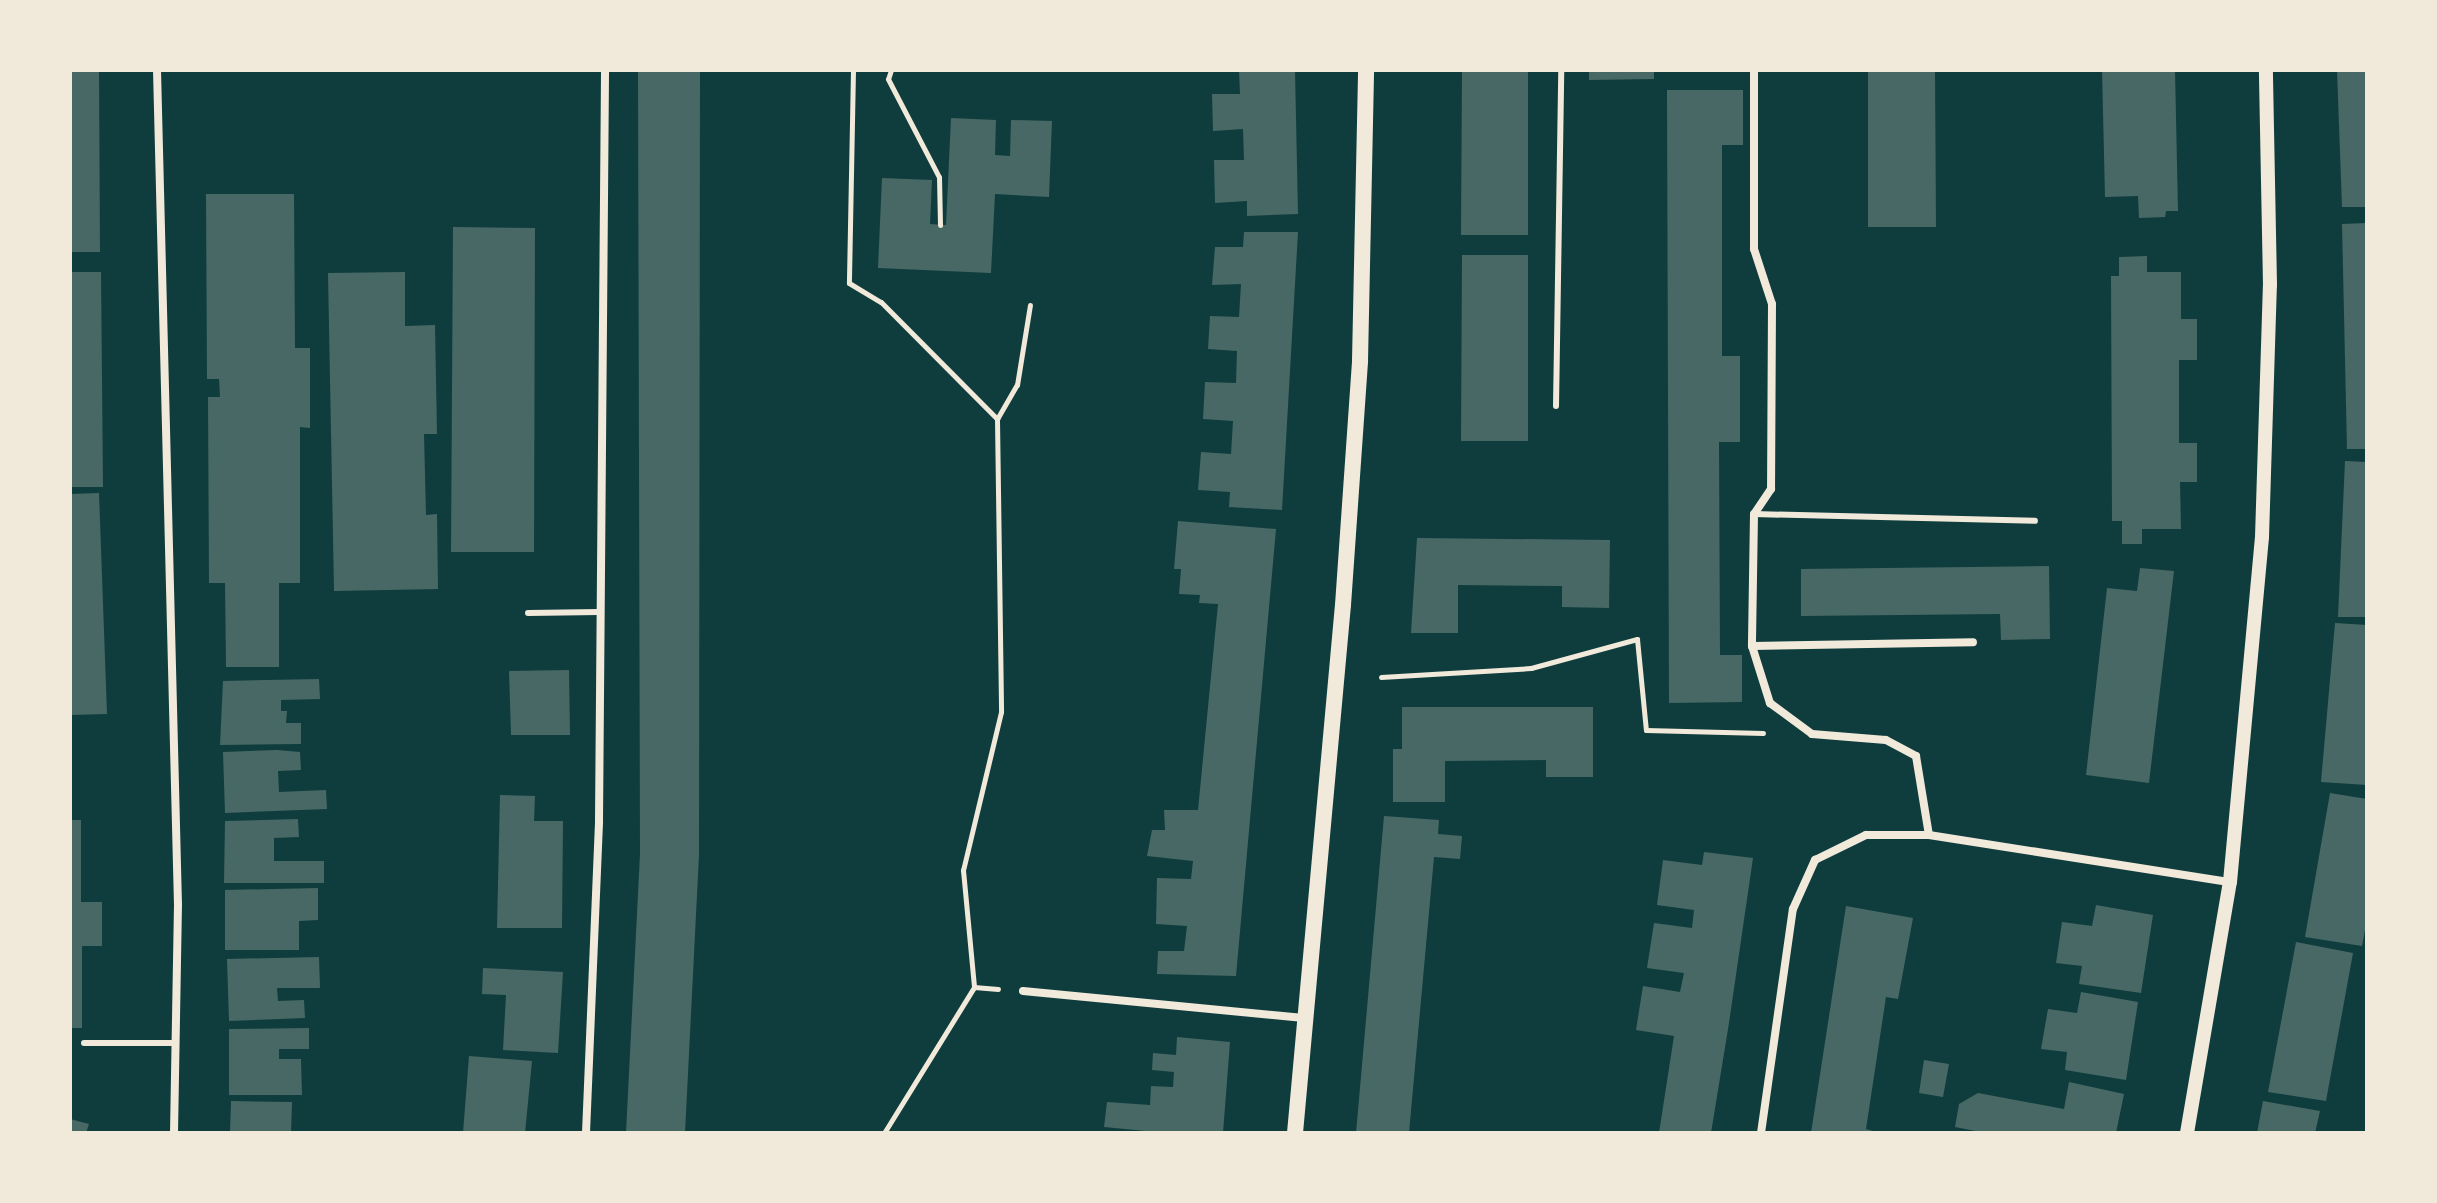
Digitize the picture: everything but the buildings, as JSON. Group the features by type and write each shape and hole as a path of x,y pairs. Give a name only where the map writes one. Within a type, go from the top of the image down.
{"main road":[{"path":"1295,1133 1343,605 1358,391 1366,70"}],"street":[{"path":"157,70 178,904 174,1130"},
{"path":"586,1133 599,821 605,70"},
{"path":"1754,70 1754,249 1772,304 1771,489 1754,514 1752,646 1770,703 1812,734 1886,740 1916,756 1929,835"},
{"path":"2187,1133 2230,882 2262,537 2270,285 2266,70"},
{"path":"1752,646 1973,642"},
{"path":"1761,1133 1793,909 1815,860 1866,835 1929,835 2230,882"},
{"path":"1023,991 1304,1018"}],"lane":[{"path":"1556,406 1561,70"},
{"path":"1754,514 2035,521"},
{"path":"528,613 599,612"},
{"path":"84,1043 175,1043"}],"path":[{"path":"853,70 849,283 881,302 997,419"},
{"path":"891,70 888,79 939,177 940,225"},
{"path":"884,1133 974,987 963,870 1001,712 997,419 1017,385 1030,305"},
{"path":"1381,677 1531,668 1637,639 1646,730 1812,734"},
{"path":"974,987 1023,991"}]}
